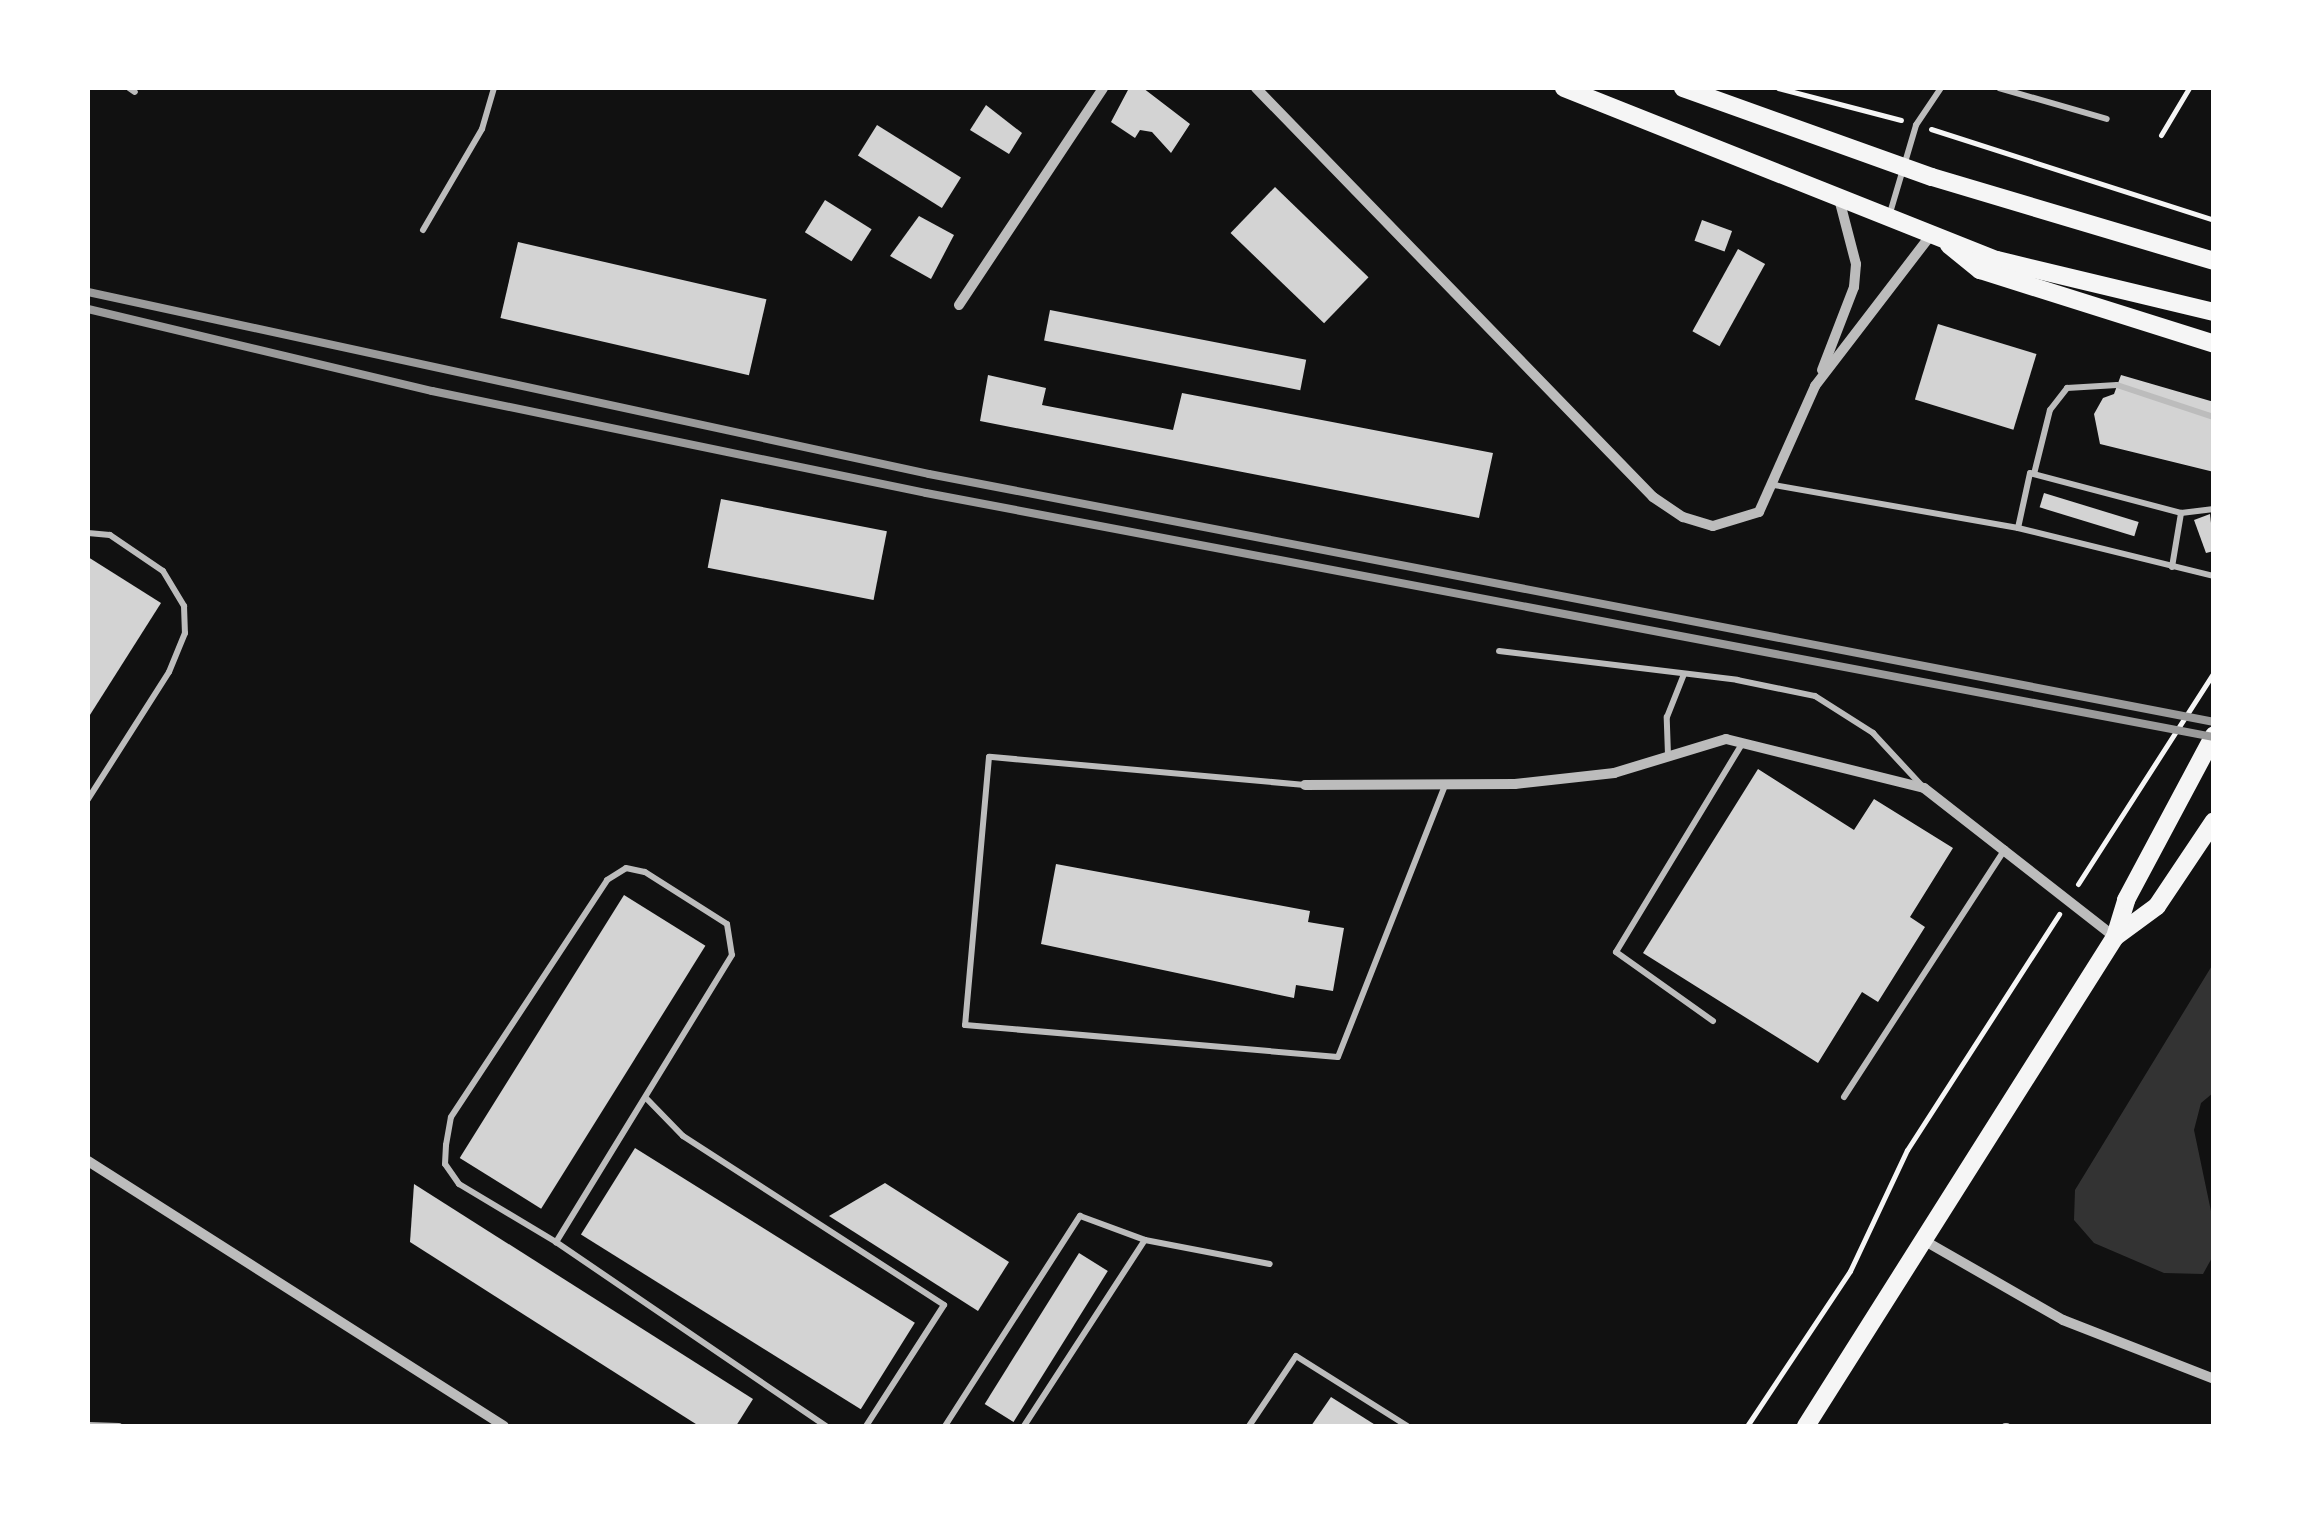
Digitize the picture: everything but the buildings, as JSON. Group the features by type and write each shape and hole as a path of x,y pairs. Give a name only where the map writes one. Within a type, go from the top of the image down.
{"main road":[{"path":"1564,88 1890,213 1998,260 2214,312"},
{"path":"1682,88 1905,168 2214,261"},
{"path":"1933,232 1980,270 2214,344"},
{"path":"1806,1426 2115,937 2126,900 2214,735"},
{"path":"2115,937 2157,906 2214,822"}],"street":[{"path":"959,305 1103,88"},
{"path":"1256,88 1653,496 1683,517 1713,526 1759,512 1854,287 1856,264 1838,194"},
{"path":"1815,386 1933,232"},
{"path":"1305,784 1445,784 1614,773 1726,739 1924,788 2115,937"},
{"path":"88,1162 504,1426"},
{"path":"1926,1241 2063,1320 2214,1379"}],"lane":[{"path":"423,230 482,128 494,88"},
{"path":"1890,213 1916,125 1941,88"},
{"path":"1999,88 2106,119"},
{"path":"2018,528 2050,410 2067,388 2118,386 2214,418"},
{"path":"2034,474 2181,513 2214,509"},
{"path":"1774,484 2018,528 2214,576"},
{"path":"2172,567 2181,513"},
{"path":"88,533 110,535 163,572 184,606 185,634 169,672 88,799"},
{"path":"1499,652 1684,674 1829,703 1873,733 1924,788"},
{"path":"1668,756 1668,716 1684,674"},
{"path":"1713,1021 1616,952 1742,743"},
{"path":"1305,784 989,757 965,1025 1338,1058 1445,784"},
{"path":"1844,1097 2005,848"},
{"path":"556,1242 732,955 733,941 727,924 645,872 626,868 606,880 451,1117 445,1164 458,1184 556,1242 826,1426"},
{"path":"646,1098 683,1136 944,1305 866,1426"},
{"path":"945,1426 1080,1216 1145,1240 1270,1264"},
{"path":"1024,1426 1145,1240"},
{"path":"1249,1426 1296,1356 1407,1426"},
{"path":"88,1425 119,1426"}],"path":[{"path":"1778,88 1916,125 2214,220"},
{"path":"2162,135 2189,88"},
{"path":"1747,1426 1850,1271 1909,1146 2214,672"}],"shaded area":[{"path":"2213,964 2213,1093 2201,1103 2194,1130 2212,1216 2213,1256 2203,1274 2164,1273 2094,1243 2074,1220 2075,1190"}],"railway":[{"path":"88,292 929,474 2214,722"},
{"path":"88,309 432,391 926,493 2214,737"}]}
